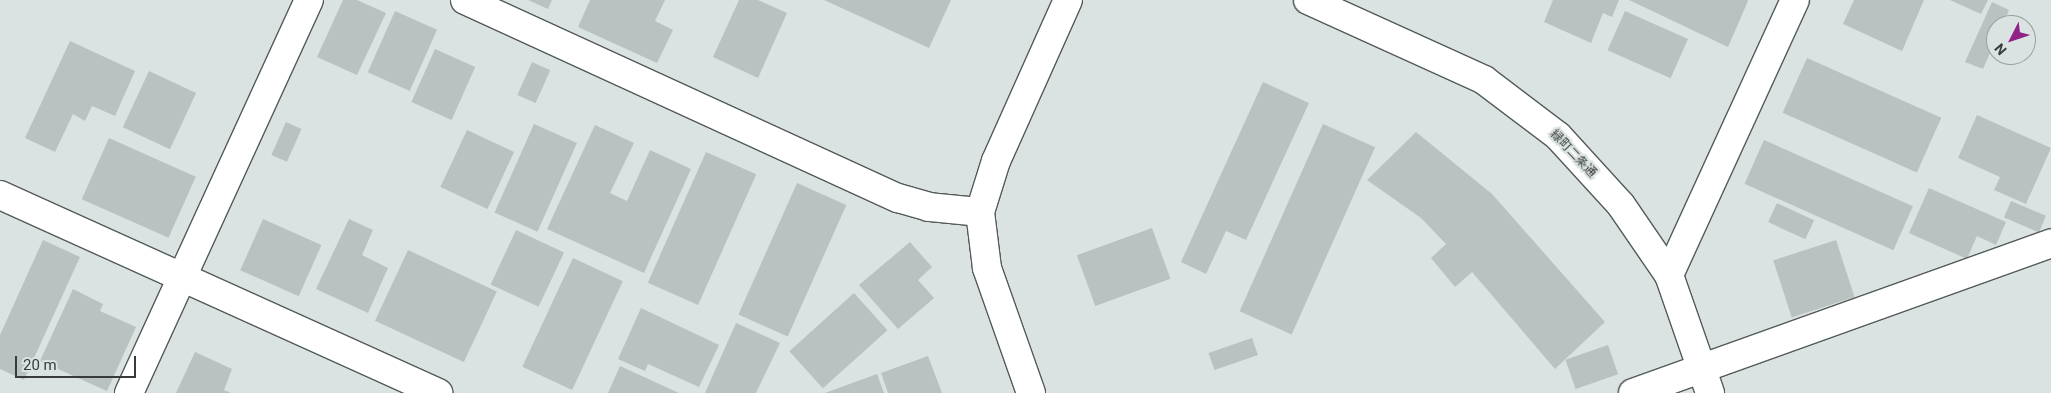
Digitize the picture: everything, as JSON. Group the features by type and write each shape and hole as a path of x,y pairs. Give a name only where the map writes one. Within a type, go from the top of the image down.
{"street":[{"path":"129,393 308,0"},
{"path":"465,0 898,198 929,208 980,212"},
{"path":"1031,393 987,268 980,212 996,161 1068,0"},
{"name":"緑町二条通","path":"1308,0 1484,80 1558,136 1621,205 1669,275 1705,381"},
{"path":"1669,275 1795,0"},
{"path":"0,195 438,393"},
{"path":"1633,393 1705,381 2051,243"}],"building":[{"path":"343,0 357,0 386,13 357,75 317,57"},
{"path":"528,0 552,0 548,9"},
{"path":"590,0 665,0 655,21 673,30 657,63 578,27"},
{"path":"739,0 758,0 787,13 758,78 713,57"},
{"path":"824,0 951,0 929,48"},
{"path":"1553,0 1619,0 1612,17 1603,13 1591,43 1544,22"},
{"path":"1629,0 1747,0 1748,1 1728,47"},
{"path":"1854,0 1924,0 1902,51 1843,24"},
{"path":"1950,0 1988,0 1981,14"},
{"path":"1992,2 2009,10 2007,15 1986,15"},
{"path":"395,11 437,30 410,91 368,72"},
{"path":"1625,11 1688,39 1671,78 1608,50"},
{"path":"1986,15 1986,62 1983,69 1965,62"},
{"path":"70,41 135,71 115,116 92,106 85,121 73,114 55,152 25,138"},
{"path":"435,49 475,67 452,120 411,102"},
{"path":"1807,58 1941,118 1917,173 1783,113"},
{"path":"532,62 550,70 536,103 517,95"},
{"path":"149,71 196,93 170,149 123,127"},
{"path":"1263,82 1309,103 1246,240 1226,231 1206,274 1181,262"},
{"path":"1977,115 2051,148 2026,204 1994,190 2000,177 1958,158"},
{"path":"286,122 302,129 287,162 271,155"},
{"path":"534,124 577,143 537,232 495,213"},
{"path":"1323,124 1375,147 1292,334 1240,311"},
{"path":"595,125 634,143 610,193 627,201 650,150 691,169 644,273 547,229"},
{"path":"467,130 514,152 488,209 440,187"},
{"path":"1416,132 1492,194 1605,322 1555,369 1472,272 1455,287 1431,258 1446,244 1421,218 1367,180"},
{"path":"109,138 196,177 169,238 82,199"},
{"path":"1764,140 1913,206 1893,250 1744,184"},
{"path":"706,152 756,174 698,305 648,283"},
{"path":"797,183 846,205 788,337 738,315"},
{"path":"1929,188 2006,222 1996,245 1977,236 1967,259 1909,233"},
{"path":"2011,201 2046,216 2039,232 2004,218"},
{"path":"1777,203 1814,220 1805,239 1768,222"},
{"path":"263,219 321,245 299,296 240,270"},
{"path":"349,219 373,230 362,255 388,268 368,313 316,289"},
{"path":"1152,228 1170,279 1095,306 1077,255"},
{"path":"516,230 564,252 539,307 491,284"},
{"path":"43,240 80,257 24,380 0,369 0,335"},
{"path":"1836,240 1855,297 1792,317 1773,260"},
{"path":"910,242 932,267 918,280 934,298 898,329 859,285"},
{"path":"408,250 497,291 464,362 375,321"},
{"path":"573,258 623,281 572,390 522,367"},
{"path":"73,289 103,304 100,311 136,327 107,391 40,361"},
{"path":"854,293 887,330 823,388 789,351"},
{"path":"641,308 719,345 699,387 648,364 645,371 618,359"},
{"path":"736,323 780,343 756,393 705,393"},
{"path":"1252,338 1258,355 1214,370 1209,353"},
{"path":"1608,345 1618,374 1576,389 1565,360"},
{"path":"195,352 232,369 224,390 231,393 176,393"},
{"path":"928,356 942,393 888,393 881,373"},
{"path":"620,366 679,393 608,393"},
{"path":"877,374 884,393 825,393"}]}
